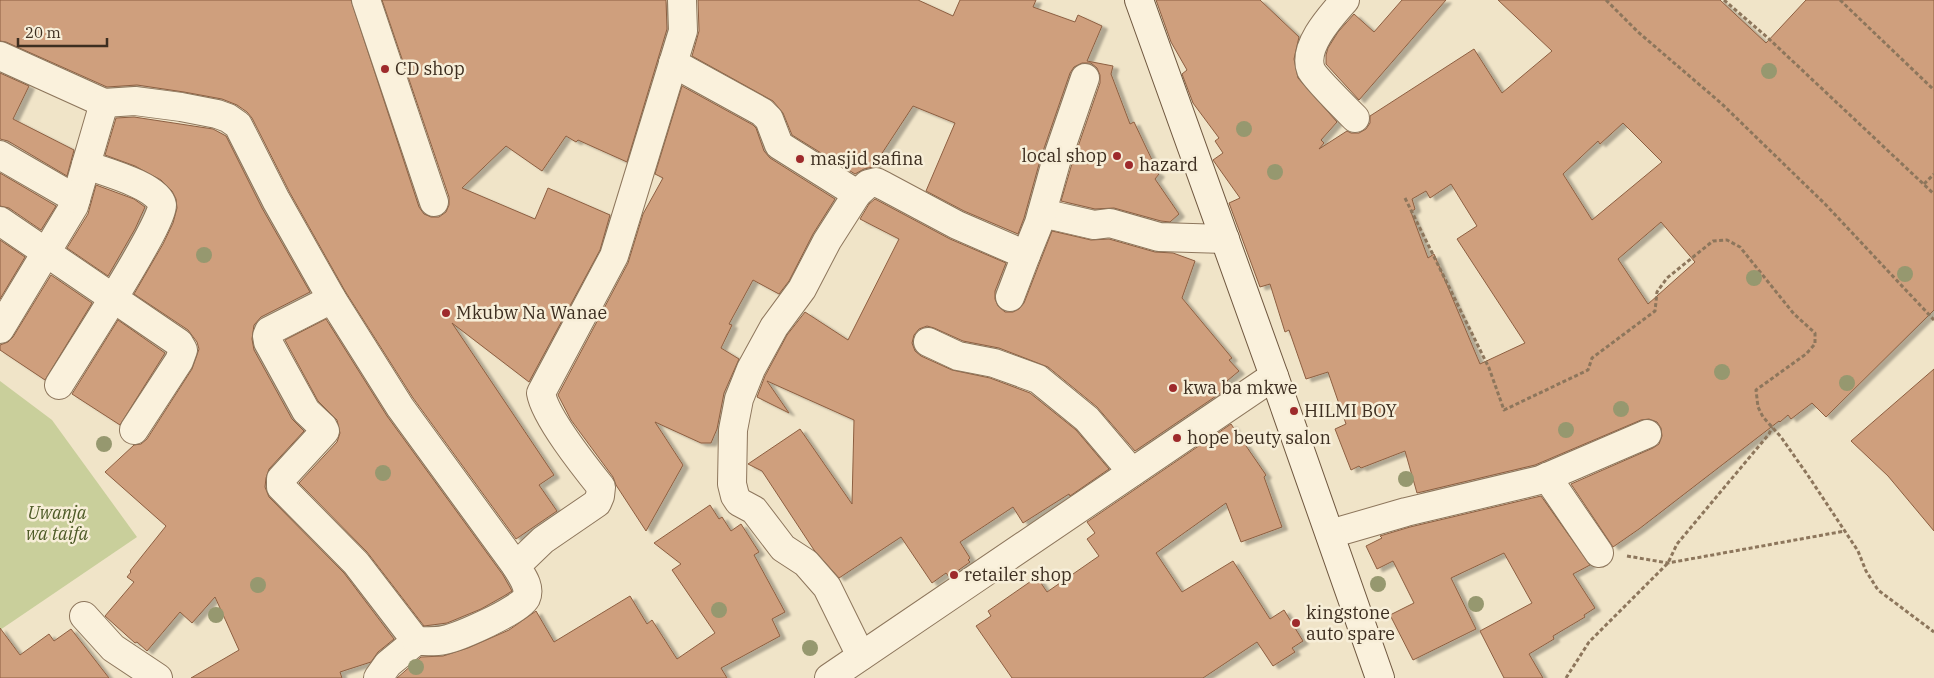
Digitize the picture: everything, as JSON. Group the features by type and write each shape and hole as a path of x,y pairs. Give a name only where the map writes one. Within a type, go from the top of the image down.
{"street":[{"path":"366,0 434,202"},
{"path":"516,566 543,540 597,503 600,496 601,488 551,416 543,402 541,393 614,256 683,31 682,0"},
{"path":"1139,0 1380,678"},
{"path":"1345,0 1321,28 1309,56 1311,70 1355,118"},
{"path":"0,56 104,102 136,101 181,107 217,114 228,118 238,125 276,200 332,299 400,407 516,566 528,588 526,598 520,606 474,630 443,640 416,641 388,664 378,678"},
{"path":"673,63 762,112 769,119 779,145 857,194"},
{"path":"1010,297 1042,213 1056,162 1084,78"},
{"path":"0,330 9,294 46,251 74,206 104,102"},
{"path":"0,155 76,199"},
{"path":"59,384 114,298 154,228 162,206 159,199 134,181 86,166"},
{"path":"861,656 827,587 806,563 783,548 754,510 739,502 732,484 732,430 739,399 751,369 774,327 802,289 827,241 857,194 868,184 876,182 957,225 1026,255"},
{"path":"1042,213 1094,225 1110,223 1159,238 1225,239"},
{"path":"0,222 46,251 179,343 183,350 178,361 134,430"},
{"path":"332,299 269,332 267,336 268,342 288,376 294,392 306,411 323,426 325,431 281,479 280,484 356,563 416,641"},
{"path":"928,342 958,356 994,363 1038,379 1087,419 1132,472"},
{"path":"829,678 1274,376"},
{"path":"1330,534 1406,512 1547,477 1646,434"},
{"path":"1547,477 1599,553"},
{"path":"84,616 113,648 158,678"}],"path":[{"path":"1606,0 1638,32 1722,104 1824,204 1934,320"},
{"path":"1724,0 1934,194"},
{"path":"1840,0 1934,90"},
{"path":"1924,184 1934,174"},
{"path":"1405,198 1489,368 1504,410 1588,370 1592,358 1655,311 1657,292 1667,278 1713,241 1727,240 1740,247 1794,314 1815,333 1815,344 1806,354 1756,390 1758,407 1763,417 1809,477 1845,531 1858,551 1866,571 1878,590 1934,632"},
{"path":"1566,678 1589,642 1668,563 1677,544 1764,442 1772,427"},
{"path":"1599,553 1668,563 1845,531"}],"green space":[{"name":"Uwanja wa taifa","path":"0,381 52,420 137,537 0,630"}],"building":[{"path":"0,0 351,0 419,207 424,214 431,217 439,217 446,212 449,205 449,197 382,0 666,0 667,29 627,162 578,140 576,142 566,136 542,171 506,146 462,188 535,219 548,188 610,215 600,250 529,382 452,323 554,475 539,485 557,511 516,539 413,398 345,291 290,193 252,118 247,112 237,105 222,99 184,92 137,85 107,87 0,41"},
{"path":"698,0 918,0 953,16 960,0 1036,0 1033,7 1075,22 1078,15 1102,26 1087,61 1113,66 1111,74 1130,124 1134,122 1153,162 1152,169 1159,174 1155,179 1179,214 1170,222 1114,208 1095,209 1061,201 1100,83 1100,75 1097,68 1091,63 1082,63 1074,67 1070,73 1041,157 1018,234 964,211 926,191 955,123 913,106 873,167 855,174 792,135 783,113 773,101 692,56 699,31"},
{"path":"1156,0 1260,0 1299,37 1294,59 1298,78 1337,122 1321,140 1324,143 1319,149 1347,131 1359,133 1366,129 1370,123 1370,116 1474,49 1502,93 1552,51 1498,0 1720,0 1766,43 1806,0 1934,0 1934,310 1826,417 1812,403 1791,419 1788,415 1613,547 1571,484 1659,444 1662,436 1661,428 1657,422 1649,419 1641,420 1535,465 1417,493 1405,451 1351,470 1335,429 1346,424 1328,372 1306,379 1289,330 1285,332 1270,284 1260,287 1229,203 1240,198 1213,160 1223,153 1215,141 1219,138 1193,103 1182,74 1187,70 1171,42","holes":["1623,123 1662,162 1592,220 1563,174 1598,141 1600,144","1451,184 1477,226 1457,239 1525,343 1480,364 1434,254 1428,258 1411,212 1415,209 1412,199 1426,191 1430,198","1661,222 1695,262 1648,304 1618,259"]},
{"path":"1402,0 1446,0 1359,100 1326,64 1328,48 1338,32 1354,14 1374,32"},
{"path":"0,73 29,86 13,119 74,150 67,176 8,141 0,139"},
{"path":"682,86 753,125 756,128 764,151 770,158 835,199 813,234 789,281 779,294 753,280 729,324 732,325 721,348 739,359 724,393 717,429 711,443 701,443 655,422 683,465 646,531 616,485 613,477 571,420 558,395 628,263 643,214 663,178 655,174"},
{"path":"134,117 213,129 226,136 262,208 310,292 261,317 254,325 252,339 254,350 292,419 304,431 269,469 265,487 269,497 344,573 394,639 378,652 371,662 340,672 342,678 191,678 239,650 215,597 192,623 180,612 147,651 137,642 135,643 105,616 134,582 127,577 130,571 166,526 105,472 134,445 141,444 147,439 192,369 199,349 197,342 188,330 134,294 163,244 173,223 177,208 176,199 172,191 161,180 135,166 105,155 116,118"},
{"path":"0,173 56,206 41,230 9,208 0,206"},
{"path":"96,185 134,199 145,207 135,229 108,276 67,248 88,214"},
{"path":"875,199 950,239 1006,263 995,291 995,299 998,306 1005,312 1013,312 1024,303 1052,231 1091,240 1109,239 1155,252 1173,253 1195,261 1182,298 1232,358 1229,360 1239,371 1227,381 1231,386 1135,451 1097,407 1048,367 999,348 963,341 934,328 927,326 919,329 914,335 912,343 915,351 921,356 952,370 990,378 1030,393 1076,430 1109,469 1070,496 1069,494 1023,523 1013,507 960,542 970,558 968,560 970,562 949,577 946,573 932,583 901,537 839,578 814,550 762,471 748,464 800,429 852,504 854,420 767,381 789,413 757,397 765,376 787,335 805,312 848,340 899,239 860,219 869,204"},
{"path":"0,240 25,257 0,299"},
{"path":"51,275 92,303 45,380 0,350 0,345 8,342 13,337"},
{"path":"326,319 387,416 503,575 512,591 481,609 447,623 424,626 367,552 299,483 337,442 340,433 337,420 318,401 285,340"},
{"path":"118,320 165,353 120,425 72,394"},
{"path":"1934,369 1934,531 1888,476 1851,441"},
{"path":"1231,424 1266,475 1264,477 1282,527 1241,542 1226,503 1156,553 1182,592 1233,561 1270,619 1284,610 1303,641 1292,648 1295,652 1273,666 1257,642 1203,678 1012,678 976,626 991,616 988,611 1037,577 1047,592 1099,556 1087,539 1095,533 1087,522"},
{"path":"1541,496 1590,565 1573,574 1595,608 1584,615 1585,617 1553,636 1554,639 1529,654 1543,678 1504,678 1480,631 1532,603 1504,553 1451,578 1476,629 1413,660 1390,615 1414,603 1393,561 1377,569 1366,546 1382,538 1380,536 1410,527"},
{"path":"710,505 719,519 722,517 731,531 741,524 759,552 754,555 785,612 772,619 780,636 721,668 727,678 397,678 421,657 443,656 468,648 509,630 536,611 554,642 630,596 647,624 652,620 677,659 715,633 672,570 681,564 654,543"},
{"path":"0,628 20,655 49,634 54,641 71,629 109,678 0,678"}],"place":[{"name":"CD shop","path":"385,69"},
{"name":"local shop","path":"1117,156"},
{"name":"masjid safina","path":"800,159"},
{"name":"hazard","path":"1129,165"},
{"name":"Mkubw Na Wanae","path":"446,313"},
{"name":"kwa ba mkwe","path":"1173,388"},
{"name":"HILMI BOY","path":"1294,411"},
{"name":"hope beuty salon","path":"1177,438"},
{"name":"retailer shop","path":"954,575"},
{"name":"kingstone auto spare","path":"1296,623"}]}
